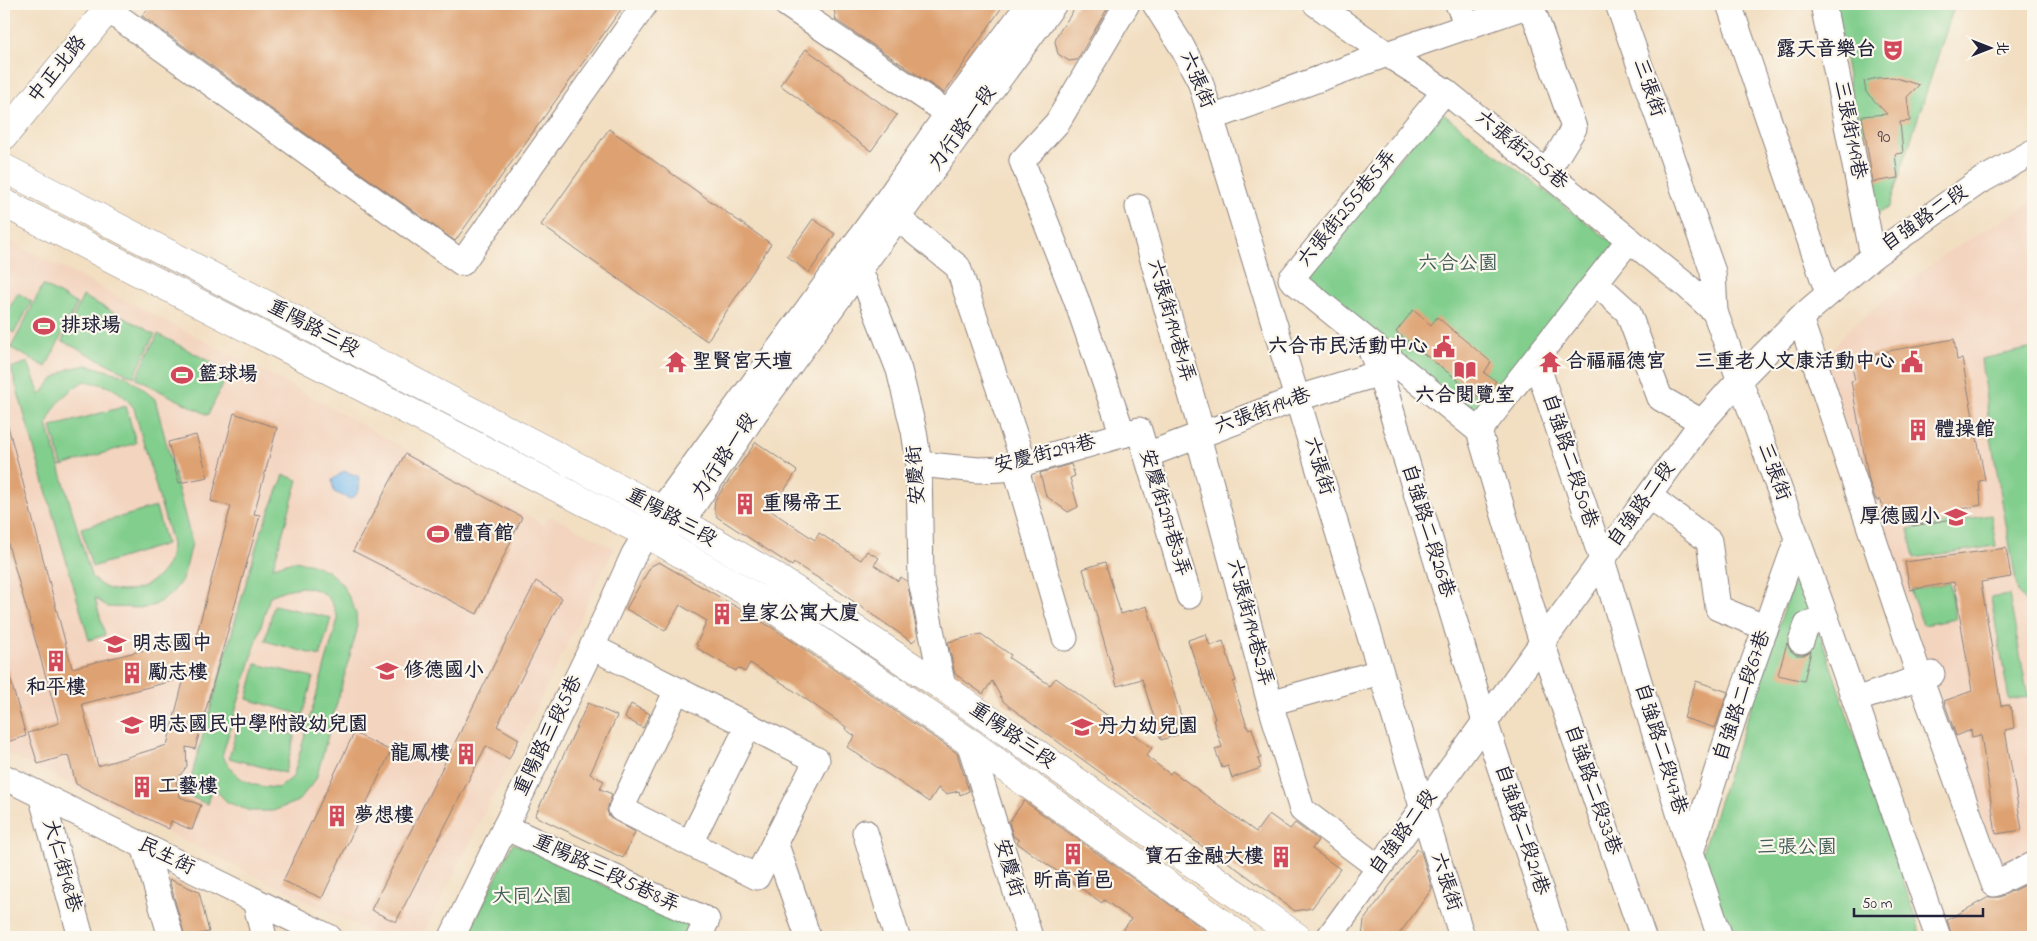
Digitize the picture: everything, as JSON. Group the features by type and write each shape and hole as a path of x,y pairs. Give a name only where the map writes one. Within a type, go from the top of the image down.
{"main road":[{"name":"中正北路","path":"4,136 110,6"},
{"name":"重陽路三段","path":"4,168 671,516 769,573 943,687 1297,937"},
{"name":"重陽路三段","path":"4,202 646,534 762,601 969,742 1241,937"}],"street":[{"path":"110,6 462,263 645,4"},
{"path":"786,4 948,113"},
{"name":"力行路一段","path":"646,534 671,516 762,403 860,270 890,212 948,113 1029,4"},
{"name":"力行路一段","path":"671,516 890,212 1054,4"},
{"name":"安慶街297巷3弄","path":"1127,4 1057,123 1022,161 1131,432 1147,455 1189,596"},
{"name":"六張街","path":"1155,4 1182,45 1200,81 1462,937"},
{"name":"六張街255巷","path":"1316,4 1387,54 1445,91 1688,287 1715,312"},
{"path":"1458,4 1468,26"},
{"name":"三張街","path":"1618,4 1713,272 1715,312 1826,618 1938,937"},
{"path":"1729,4 1828,293"},
{"name":"三張街149巷","path":"1823,4 1873,256"},
{"path":"1212,118 1526,5 1535,16 1574,128 1547,172"},
{"name":"六張街255巷5弄","path":"1445,91 1291,279 1479,431"},
{"name":"自強路二段","path":"1329,937 1702,422 1740,379 1800,318 1873,256 1977,183 2033,152"},
{"name":"六張街194巷1弄","path":"1138,207 1200,426 1198,436"},
{"path":"890,212 958,267 1024,463 1017,473 1065,638"},
{"path":"1479,431 1630,240"},
{"name":"安慶街","path":"860,270 899,370 914,432 919,464 921,581 943,687"},
{"path":"1596,282 1628,312 1660,398 1702,422"},
{"path":"1800,318 1926,676 1994,884 2033,865"},
{"name":"自強路二段26巷","path":"1367,341 1380,373 1485,722"},
{"name":"自強路二段50巷","path":"1536,361 1602,560"},
{"name":"六張街194巷","path":"1147,455 1298,398 1380,373"},
{"name":"自強路二段33巷","path":"1479,431 1542,643 1643,937"},
{"name":"安慶街297巷","path":"919,464 978,470 1003,469 1131,432"},
{"name":"六張街194巷2弄","path":"1198,436 1270,702 1302,810 1379,868"},
{"path":"1648,496 1709,541 1718,608 1766,628"},
{"name":"重陽路三段5巷","path":"452,937 592,647 634,554 646,534"},
{"name":"自強路二段67巷","path":"1691,852 1735,714 1797,540"},
{"name":"自強路二段47巷","path":"1602,560 1691,852 1720,937"},
{"path":"1801,640 1807,625 1826,618"},
{"path":"592,647 818,760 757,877 621,809 677,690"},
{"path":"1270,702 1380,672"},
{"path":"1855,700 1926,676"},
{"name":"自強路二段21巷","path":"1485,722 1556,937"},
{"path":"690,843 748,726"},
{"name":"安慶街","path":"969,742 1030,937"},
{"name":"民生街","path":"4,777 329,937"},
{"name":"大仁街48巷","path":"41,795 81,937"},
{"name":"重陽路三段5巷8弄","path":"505,827 703,929"},
{"path":"865,832 897,937"},
{"path":"775,842 808,937"},
{"path":"144,846 171,937"},
{"path":"255,901 264,937"}],"shaded area":[{"name":"厚德國小","path":"2033,202 2033,859 2003,878 1824,360 1849,328 1946,253"},
{"path":"4,238 282,381 545,525 549,515 614,548 422,937 380,937 4,752"}],"green space":[{"path":"1836,4 1955,4 1889,207 1871,218"},
{"name":"六合公園","path":"1438,110 1616,245 1478,419 1302,282"},
{"name":"排球場","path":"43,285 77,304 46,367 11,348"},
{"path":"18,293 32,302 14,333 4,327 4,317"},
{"name":"籃球場","path":"83,296 155,334 134,377 62,341"},
{"name":"籃球場","path":"158,334 229,372 208,415 136,379"},
{"path":"2033,348 2033,611 2018,593 1990,432 1981,359"},
{"path":"28,362 40,395 54,378 68,369 87,365 126,376 155,399 192,543 182,580 171,594 155,605 144,608 108,607 95,598 105,635 89,640 11,368","holes":["84,381 112,388 134,408 172,544 170,559 163,570 150,583 134,590 125,591 107,588 91,576 47,424 53,410 66,394"]},
{"path":"126,406 136,443 62,466 51,427"},
{"path":"284,475 298,480 273,567 293,561 309,563 328,571 342,584 352,603 356,614 357,630 316,779 298,801 273,811 250,811 227,802 212,786 207,804 186,795 259,537","holes":["302,587 317,590 330,600 338,619 293,777 279,788 259,786 240,777 222,756 270,596 285,590"]},
{"path":"156,507 166,544 92,567 81,528"},
{"path":"1991,515 1996,546 1914,558 1908,529"},
{"name":"三張公園","path":"1798,568 1922,937 1731,937 1701,855"},
{"path":"1950,583 1956,619 1923,625 1910,590"},
{"path":"2009,595 2028,697 2009,700 1991,598"},
{"path":"274,605 331,618 320,656 265,641"},
{"path":"256,664 313,677 303,715 247,699"},
{"path":"239,722 295,735 285,773 229,758"},
{"name":"大同公園","path":"513,843 696,928 691,937 467,937"}],"water":[{"path":"344,471 358,476 359,480 358,492 350,499 334,492 332,480"}],"building":[{"path":"152,4 625,4 455,241 142,16"},
{"path":"833,4 1004,4 944,93 836,20"},
{"path":"1078,4 1110,4 1077,60 1069,61 1058,54 1055,42 1057,35"},
{"path":"806,49 897,115 871,151 780,85"},
{"path":"1893,77 1919,85 1907,97 1910,121 1900,122 1903,153 1895,154 1898,178 1873,182 1862,116 1887,114 1866,92 1864,81"},
{"path":"609,129 771,244 707,341 541,225"},
{"path":"813,219 835,234 809,273 787,256"},
{"name":"六合市民活動中心","path":"1413,310 1431,325 1437,317 1491,362 1484,373 1496,381 1482,399 1396,332"},
{"name":"體操館","path":"1954,339 1957,360 1962,359 1985,480 1979,481 1981,505 1962,509 1958,518 1913,526 1906,519 1886,522 1881,500 1876,500 1869,481 1851,381 1855,380 1850,358"},
{"path":"234,413 277,428 254,514 260,515 195,749 186,747 187,766 176,781 180,797 201,805 192,830 171,821 169,829 76,784 68,755 38,764 28,733 59,723 6,537 4,538 4,426 8,426 72,668 196,637 231,506 211,501","holes":["184,678 167,745 98,766 82,704"]},
{"path":"196,435 208,477 179,483 168,442"},
{"path":"756,442 797,471 771,511 815,540 819,533 861,560 867,551 879,558 874,565 898,581 901,577 907,581 918,637 912,642 834,588 794,563 792,566 717,517 714,509 715,500"},
{"name":"體育館","path":"405,454 522,517 477,614 353,551"},
{"path":"1071,464 1075,476 1070,478 1078,507 1068,512 1046,496 1040,473"},
{"path":"2006,548 2011,577 1981,582 2001,706 2009,705 2012,711 2014,728 2005,730 2022,830 1996,834 1981,735 1972,737 1971,730 1956,736 1944,701 1972,691 1954,582 1910,590 1905,562"},
{"path":"659,562 773,628 957,753 969,791 960,795 959,791 946,794 938,788 929,802 847,747 855,736 845,729 846,727 787,686 750,663 745,672 738,668 736,671 697,648 698,646 696,645 707,621 680,605 665,631 626,609 651,566"},
{"path":"1105,562 1121,614 1147,606 1186,732 1161,740 1142,679 1117,686 1083,569"},
{"name":"龍鳳樓","path":"536,581 562,598 497,726 519,739 509,759 486,746 396,922 371,910"},
{"path":"981,634 1011,655 1009,658 1050,685 1056,678 1152,748 1146,756 1170,774 1172,771 1256,832 1269,814 1290,829 1295,823 1318,840 1312,849 1340,869 1312,908 1295,911 1225,860 1224,862 1010,707 1003,701 992,681 983,694 955,674 948,642"},
{"path":"1206,634 1210,646 1223,641 1236,681 1233,682 1238,699 1248,729 1252,728 1261,758 1258,759 1261,768 1232,778 1228,766 1222,768 1215,749 1222,747 1213,720 1215,719 1188,640"},
{"path":"1787,643 1790,650 1796,655 1804,655 1811,651 1804,681 1778,675"},
{"path":"4,670 8,670 26,736 4,743"},
{"path":"1696,681 1728,692 1715,728 1684,718"},
{"path":"588,703 617,716 590,774 604,781 600,789 612,794 607,810 609,817 635,832 623,858 535,816"},
{"path":"631,704 650,714 643,728 625,718"},
{"name":"夢想樓","path":"354,733 391,751 322,898 283,881"},
{"name":"昕高首邑","path":"1024,801 1215,937 1118,937 1131,919 1104,900 1102,903 1017,843 1019,840 1013,836 1009,822"},
{"path":"1417,849 1421,852 1432,889 1397,937 1362,937 1364,920"},
{"path":"169,879 199,892 209,932 185,937"},
{"path":"2033,881 2033,930 2020,937 1952,937 1947,920 1989,897 2000,897"}],"place":[{"name":"露天音樂台","path":"1893,50"},
{"name":"排球場","path":"44,326"},
{"name":"六合市民活動中心","path":"1444,347"},
{"name":"聖賢宮天壇","path":"676,362"},
{"name":"合福福德宮","path":"1550,362"},
{"name":"三重老人文康活動中心","path":"1912,362"},
{"name":"六合閱覽室","path":"1465,370"},
{"name":"籃球場","path":"182,375"},
{"name":"體操館","path":"1918,430"},
{"name":"重陽帝王","path":"745,504"},
{"name":"厚德國小","path":"1956,517"},
{"name":"體育館","path":"438,534"},
{"name":"皇家公寓大廈","path":"722,614"},
{"name":"明志國中","path":"115,644"},
{"name":"和平樓","path":"56,661"},
{"name":"修德國小","path":"387,671"},
{"name":"勵志樓","path":"132,673"},
{"name":"明志國民中學附設幼兒園","path":"132,725"},
{"name":"丹力幼兒園","path":"1082,727"},
{"name":"龍鳳樓","path":"466,754"},
{"name":"工藝樓","path":"142,787"},
{"name":"夢想樓","path":"337,816"},
{"name":"昕高首邑","path":"1073,854"},
{"name":"寶石金融大樓","path":"1281,857"}]}
